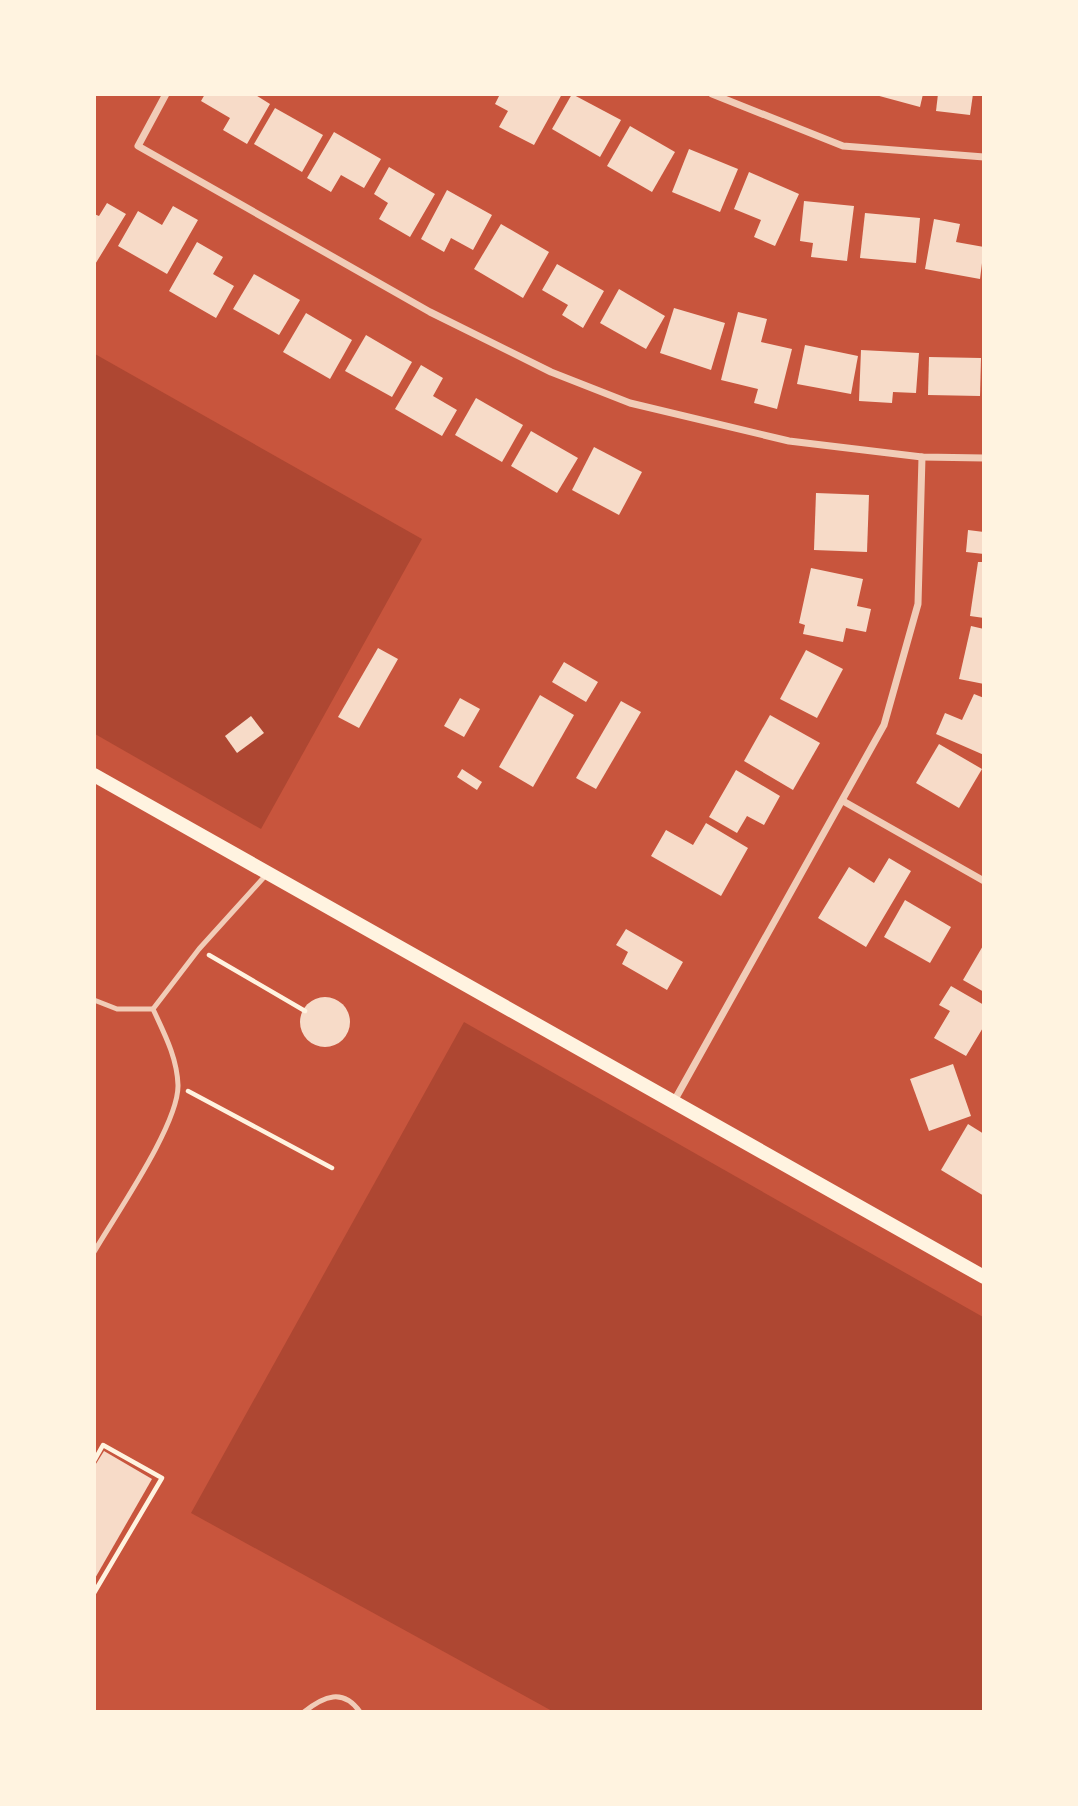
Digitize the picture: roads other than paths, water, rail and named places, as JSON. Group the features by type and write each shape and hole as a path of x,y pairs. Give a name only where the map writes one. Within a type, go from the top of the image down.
{"main road":[{"path":"94,775 984,1277"}],"street":[{"path":"166,94 138,146 430,312 562,376 630,403 789,441 922,457 984,458"},
{"path":"712,94 843,146 984,157"},
{"path":"673,1102 884,725 918,604 922,457"},
{"path":"843,801 984,881"}],"lane":[{"path":"153,1009 199,949 267,874"},
{"path":"94,1000 117,1009 153,1009"},
{"path":"94,1252 169,1120 178,1086 172,1051 153,1009"},
{"path":"304,1712 327,1696 340,1695 350,1700 359,1712"}]}
